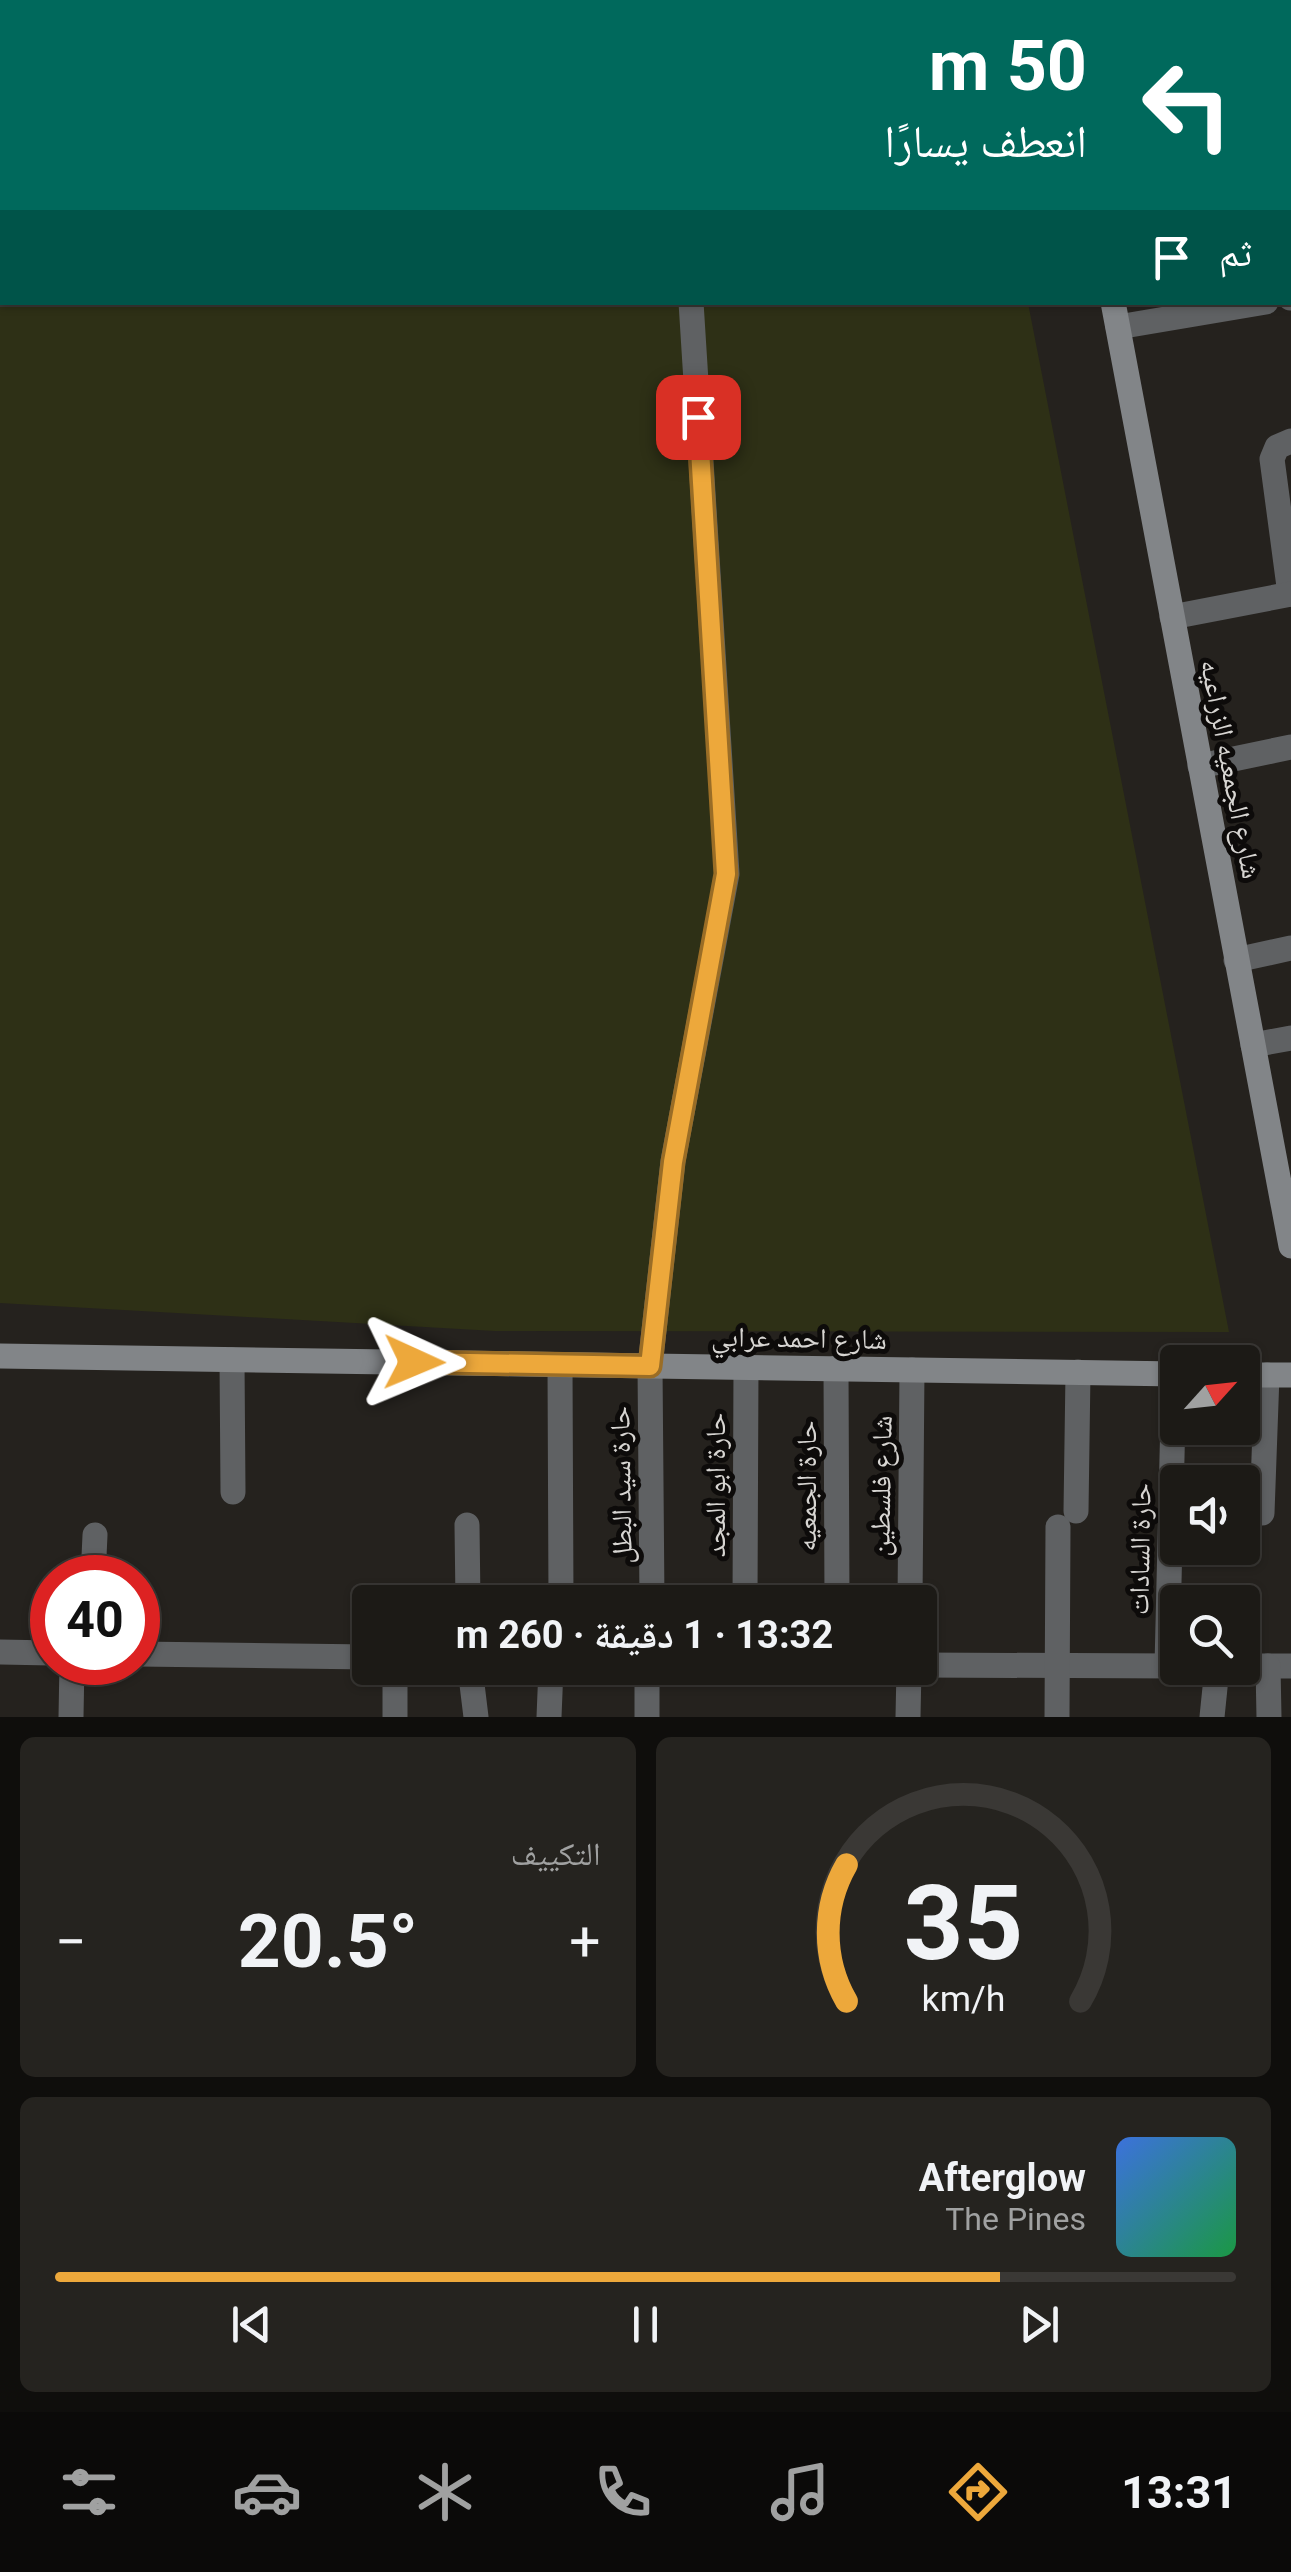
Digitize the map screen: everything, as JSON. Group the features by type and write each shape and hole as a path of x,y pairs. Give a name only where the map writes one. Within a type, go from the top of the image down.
{"street":[{"name":"حارة سيد البطل","path":"652,1585 650,1366 673,1162 726,874 690,305"},
{"path":"1116,315 1231,305"},
{"name":"شارع الجمعيه الزراعيه","path":"1116,315 1253,1045 1280,1128 1291,1246"},
{"path":"1172,617 1290,594 1272,459 1277,448 1291,441"},
{"path":"1200,766 1291,747"},
{"path":"1236,960 1291,948"},
{"path":"1253,1045 1291,1038"},
{"name":"شارع احمد عرابي","path":"0,1356 1160,1374"},
{"path":"232,1360 233,1492"},
{"path":"560,1365 561,1585"},
{"name":"حارة ابو المجد","path":"745,1585 746,1367"},
{"name":"حارة الجمعيه","path":"836,1368 837,1585"},
{"name":"شارع فلسطين","path":"910,1585 912,1370"},
{"path":"1058,1717 1058,1665 1078,1372"},
{"path":"1262,1512 1267,1375"},
{"name":"حارة السادات","path":"1173,1585 1175,1445"},
{"path":"467,1525 468,1585"},
{"path":"94,1555 95,1535"},
{"path":"0,1652 30,1653"},
{"path":"160,1654 352,1657"},
{"path":"937,1665 1160,1666"},
{"path":"1267,1666 1269,1717"},
{"path":"72,1685 72,1717"},
{"path":"395,1685 395,1717"},
{"path":"472,1685 476,1717"},
{"path":"549,1717 550,1685"},
{"path":"647,1685 647,1717"},
{"path":"908,1717 909,1685"},
{"path":"1212,1717 1216,1685"}],"green space":[{"path":"0,305 1028,305 1229,1332 495,1331 0,1303"}],"route":[{"path":"414,1362 650,1366 673,1162 726,874 698,417"}]}
